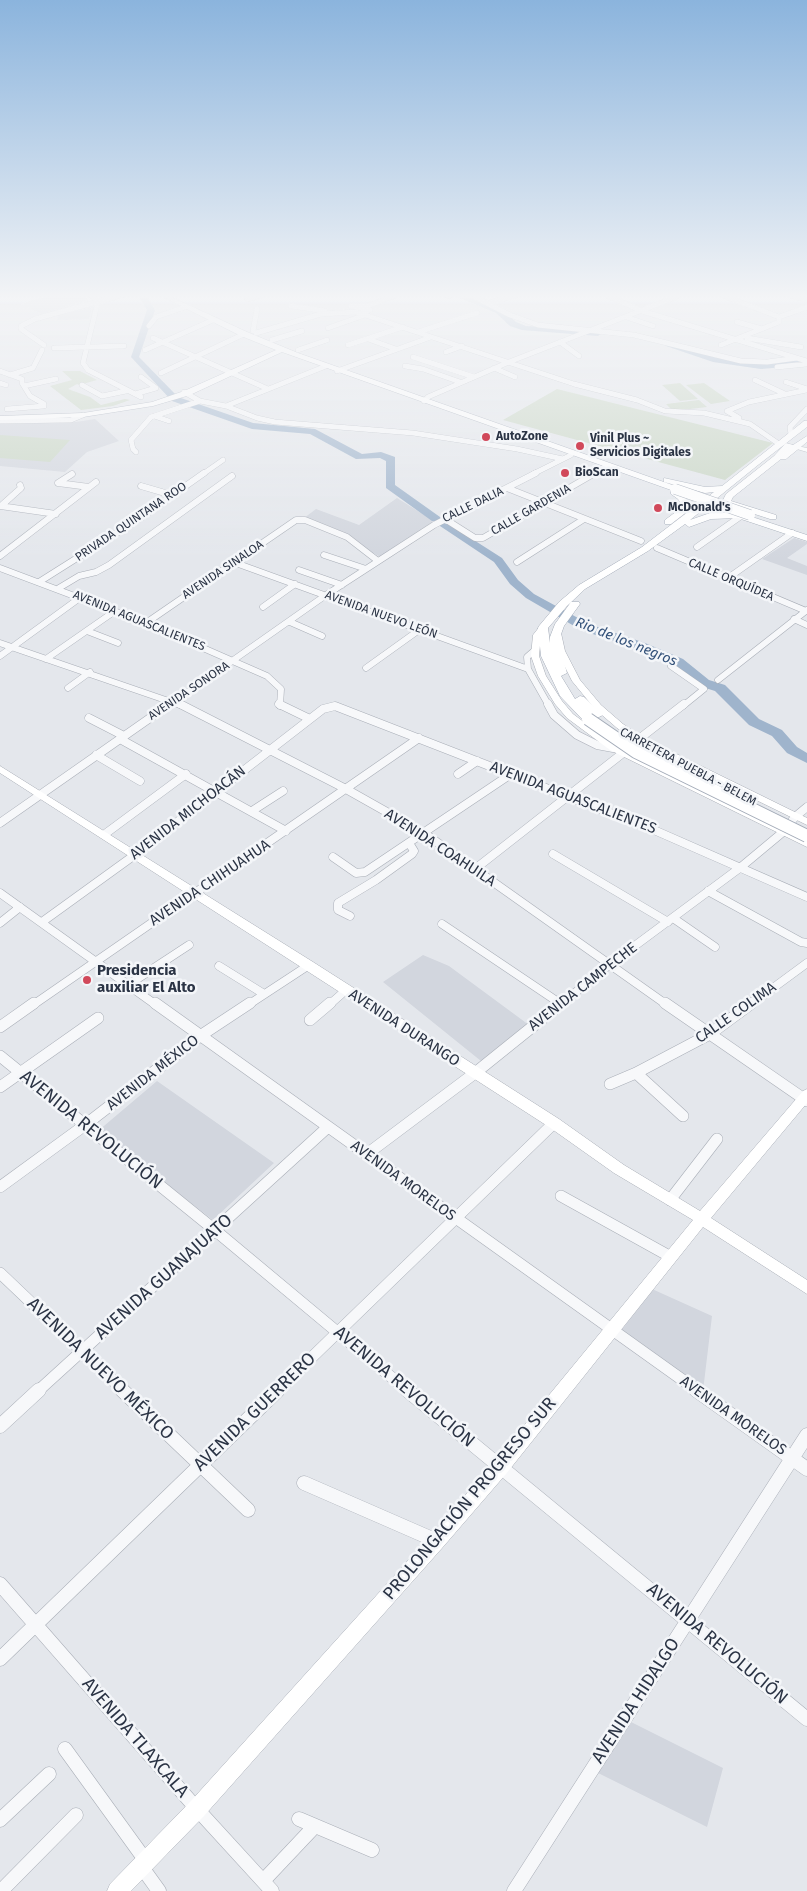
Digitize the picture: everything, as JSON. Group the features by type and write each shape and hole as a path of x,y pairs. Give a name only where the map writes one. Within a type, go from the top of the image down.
{"main road":[{"path":"0,418 87,413 166,398 181,394 204,383"},
{"path":"381,383 677,488 792,533 807,533"},
{"path":"0,418 83,415 145,406 166,398"},
{"path":"548,442 567,457 677,488 705,490 725,488 791,434 807,424"},
{"path":"793,446 807,424"},
{"path":"568,605 580,600 640,561 807,436"},
{"path":"677,488 690,497 721,501 746,514 807,533"},
{"path":"552,627 568,605 602,570 683,510 685,504 677,488"},
{"path":"590,581 721,501 725,488"},
{"path":"606,582 638,548 689,511 692,505 690,497"},
{"path":"689,524 714,515 746,514"},
{"name":"CARRETERA PUEBLA - BELEM","path":"552,627 558,663 564,678 593,718 636,752 807,836"},
{"name":"CARRETERA PUEBLA - BELEM","path":"593,718 638,744 807,828"}],"street":[{"path":"1,383 6,385"},
{"path":"7,409 44,406 44,404 30,396 20,383"},
{"path":"112,383 142,397"},
{"path":"135,394 156,388 150,383"},
{"path":"254,383 268,389"},
{"path":"226,406 283,383"},
{"path":"426,399 458,383"},
{"path":"572,383 637,400 665,411 704,413 750,424"},
{"path":"762,383 785,394"},
{"path":"789,383 807,390"},
{"path":"82,385 102,396 126,391"},
{"path":"779,444 727,411 749,402 807,390"},
{"path":"181,394 200,401 226,406 257,418 276,422 427,435 567,457"},
{"path":"136,452 131,444 132,437 154,416 200,401"},
{"path":"791,434 790,427 807,409"},
{"path":"154,416 169,421"},
{"path":"793,446 807,450"},
{"name":"CALLE DALIA","path":"378,561 434,524 567,457"},
{"name":"PRIVADA QUINTANA ROO","path":"39,582 223,460"},
{"name":"CALLE GARDENIA","path":"445,519 475,538 483,538 605,468"},
{"path":"72,474 58,483 90,487"},
{"path":"59,588 79,576 96,572 110,565 232,476"},
{"path":"1,554 96,482"},
{"path":"0,506 21,488 20,485"},
{"path":"141,486 172,495"},
{"path":"507,488 641,542"},
{"path":"0,506 56,514"},
{"path":"697,547 746,514"},
{"name":"AVENIDA SINALOA","path":"146,623 296,520 300,519 347,537 378,561"},
{"path":"517,562 584,519"},
{"path":"728,578 792,533"},
{"name":"CALLE ORQUÍDEA","path":"657,548 806,611"},
{"path":"324,555 366,569"},
{"name":"AVENIDA SONORA","path":"0,823 378,561"},
{"name":"AVENIDA NUEVO LEÓN","path":"233,562 528,669"},
{"name":"AVENIDA AGUASCALIENTES","path":"0,568 59,588 146,623 271,679 282,693 279,705 310,718"},
{"path":"299,570 342,585"},
{"path":"263,606 294,584"},
{"path":"0,656 81,597"},
{"path":"46,659 115,611"},
{"path":"718,680 806,611"},
{"path":"794,620 807,625"},
{"path":"290,622 322,636"},
{"path":"614,748 597,745 577,735 554,715 528,669 528,657 535,650 537,635 552,627 561,651 576,681 598,707 620,726 639,739 807,822"},
{"path":"366,668 419,630"},
{"path":"87,631 118,642"},
{"name":"AVENIDA COAHUILA","path":"0,644 174,701 346,789 424,833 609,965 806,1098"},
{"name":"CARRETERA PUEBLA - BELEM","path":"535,650 542,676 558,702 570,716 614,748 807,844"},
{"path":"639,739 704,689 671,666"},
{"path":"68,688 90,672"},
{"name":"AVENIDA AGUASCALIENTES","path":"336,706 654,830 807,897"},
{"name":"AVENIDA MICHOACÁN","path":"42,922 136,854 310,718 328,707 336,706"},
{"path":"89,718 286,830"},
{"name":"AVENIDA CHIHUAHUA","path":"0,1027 419,738"},
{"path":"475,869 623,753"},
{"path":"96,755 140,781"},
{"path":"458,774 477,761"},
{"name":"AVENIDA DURANGO","path":"0,769 309,965 554,1124 619,1169 702,1219 807,1288"},
{"path":"105,834 186,774"},
{"path":"333,857 361,874 512,774"},
{"path":"252,811 283,790"},
{"name":"AVENIDA CAMPECHE","path":"367,1154 475,1073 609,965 741,867 782,832 807,807"},
{"path":"350,916 338,910 338,903 376,880 412,854 414,851 409,843"},
{"path":"553,854 671,920 715,947"},
{"path":"708,891 801,942 807,943"},
{"name":"AVENIDA MORELOS","path":"0,893 94,962 807,1468"},
{"path":"0,923 20,907"},
{"path":"442,924 561,1004"},
{"path":"128,985 189,945"},
{"name":"CALLE COLIMA","path":"610,1084 636,1073 710,1034 807,963"},
{"name":"AVENIDA MÉXICO","path":"0,1188 200,1036 309,965"},
{"path":"218,966 264,994"},
{"path":"310,1020 346,990"},
{"path":"0,1087 98,1018"},
{"name":"AVENIDA REVOLUCIÓN","path":"0,1056 216,1231 500,1468 807,1719"},
{"path":"636,1073 683,1116"},
{"name":"PROLONGACIÓN PROGRESO SUR","path":"117,1891 197,1809 437,1541 500,1468 702,1219 806,1098"},
{"name":"AVENIDA GUERRERO","path":"0,1659 554,1124"},
{"name":"AVENIDA GUANAJUATO","path":"0,1426 328,1127"},
{"path":"670,1200 717,1139"},
{"path":"561,1196 671,1257"},
{"name":"AVENIDA NUEVO MÉXICO","path":"0,1273 248,1510"},
{"name":"AVENIDA HIDALGO","path":"514,1891 807,1435"},
{"path":"304,1483 437,1541"},
{"name":"AVENIDA TLAXCALA","path":"0,1584 197,1809 268,1886"},
{"path":"65,1749 143,1864 159,1891"},
{"path":"0,1820 48,1774"},
{"path":"1,1891 76,1815"},
{"path":"299,1819 314,1827 372,1850"},
{"path":"268,1886 314,1827"}],"shaded area":[{"path":"95,419 119,441 87,452 65,472 0,466 0,424 76,422"},
{"path":"397,498 434,521 380,557 345,535 304,518 316,509 359,525"},
{"path":"794,538 807,542 807,544 787,558 807,566 807,575 762,559"},
{"path":"423,955 449,966 529,1025 481,1061 383,982"},
{"path":"157,1081 274,1163 213,1220 98,1131"},
{"path":"652,1289 712,1316 703,1391 621,1331"},
{"path":"625,1719 723,1768 707,1827 592,1770"}],"green space":[{"path":"60,383 85,383 77,384 68,389 90,397 101,405 125,399 130,400 113,406 81,410 50,386"},
{"path":"680,383 698,399 680,401 662,385"},
{"path":"704,383 730,401 711,404 686,385"},
{"path":"557,389 773,443 725,480 503,420"},
{"path":"699,400 707,407 673,411 666,404"},
{"path":"0,435 70,440 50,462 0,458"}],"waterway":[{"name":"Rio de los negros","path":"160,383 175,399 188,403"},
{"name":"Rio de los negros","path":"192,405 252,426 312,431 360,457 381,455 391,459 390,486 436,519"},
{"name":"Rio de los negros","path":"444,524 498,560 514,582 530,596 585,627 641,646 679,662 704,683 720,688 754,722 777,733 792,750 807,759"}],"place":[{"name":"AutoZone","path":"486,437"},
{"name":"Vinil Plus ~ Servicios Digitales","path":"580,446"},
{"name":"BioScan","path":"565,473"},
{"name":"McDonald's","path":"658,508"},
{"name":"Presidencia auxiliar El Alto","path":"87,980"}]}
